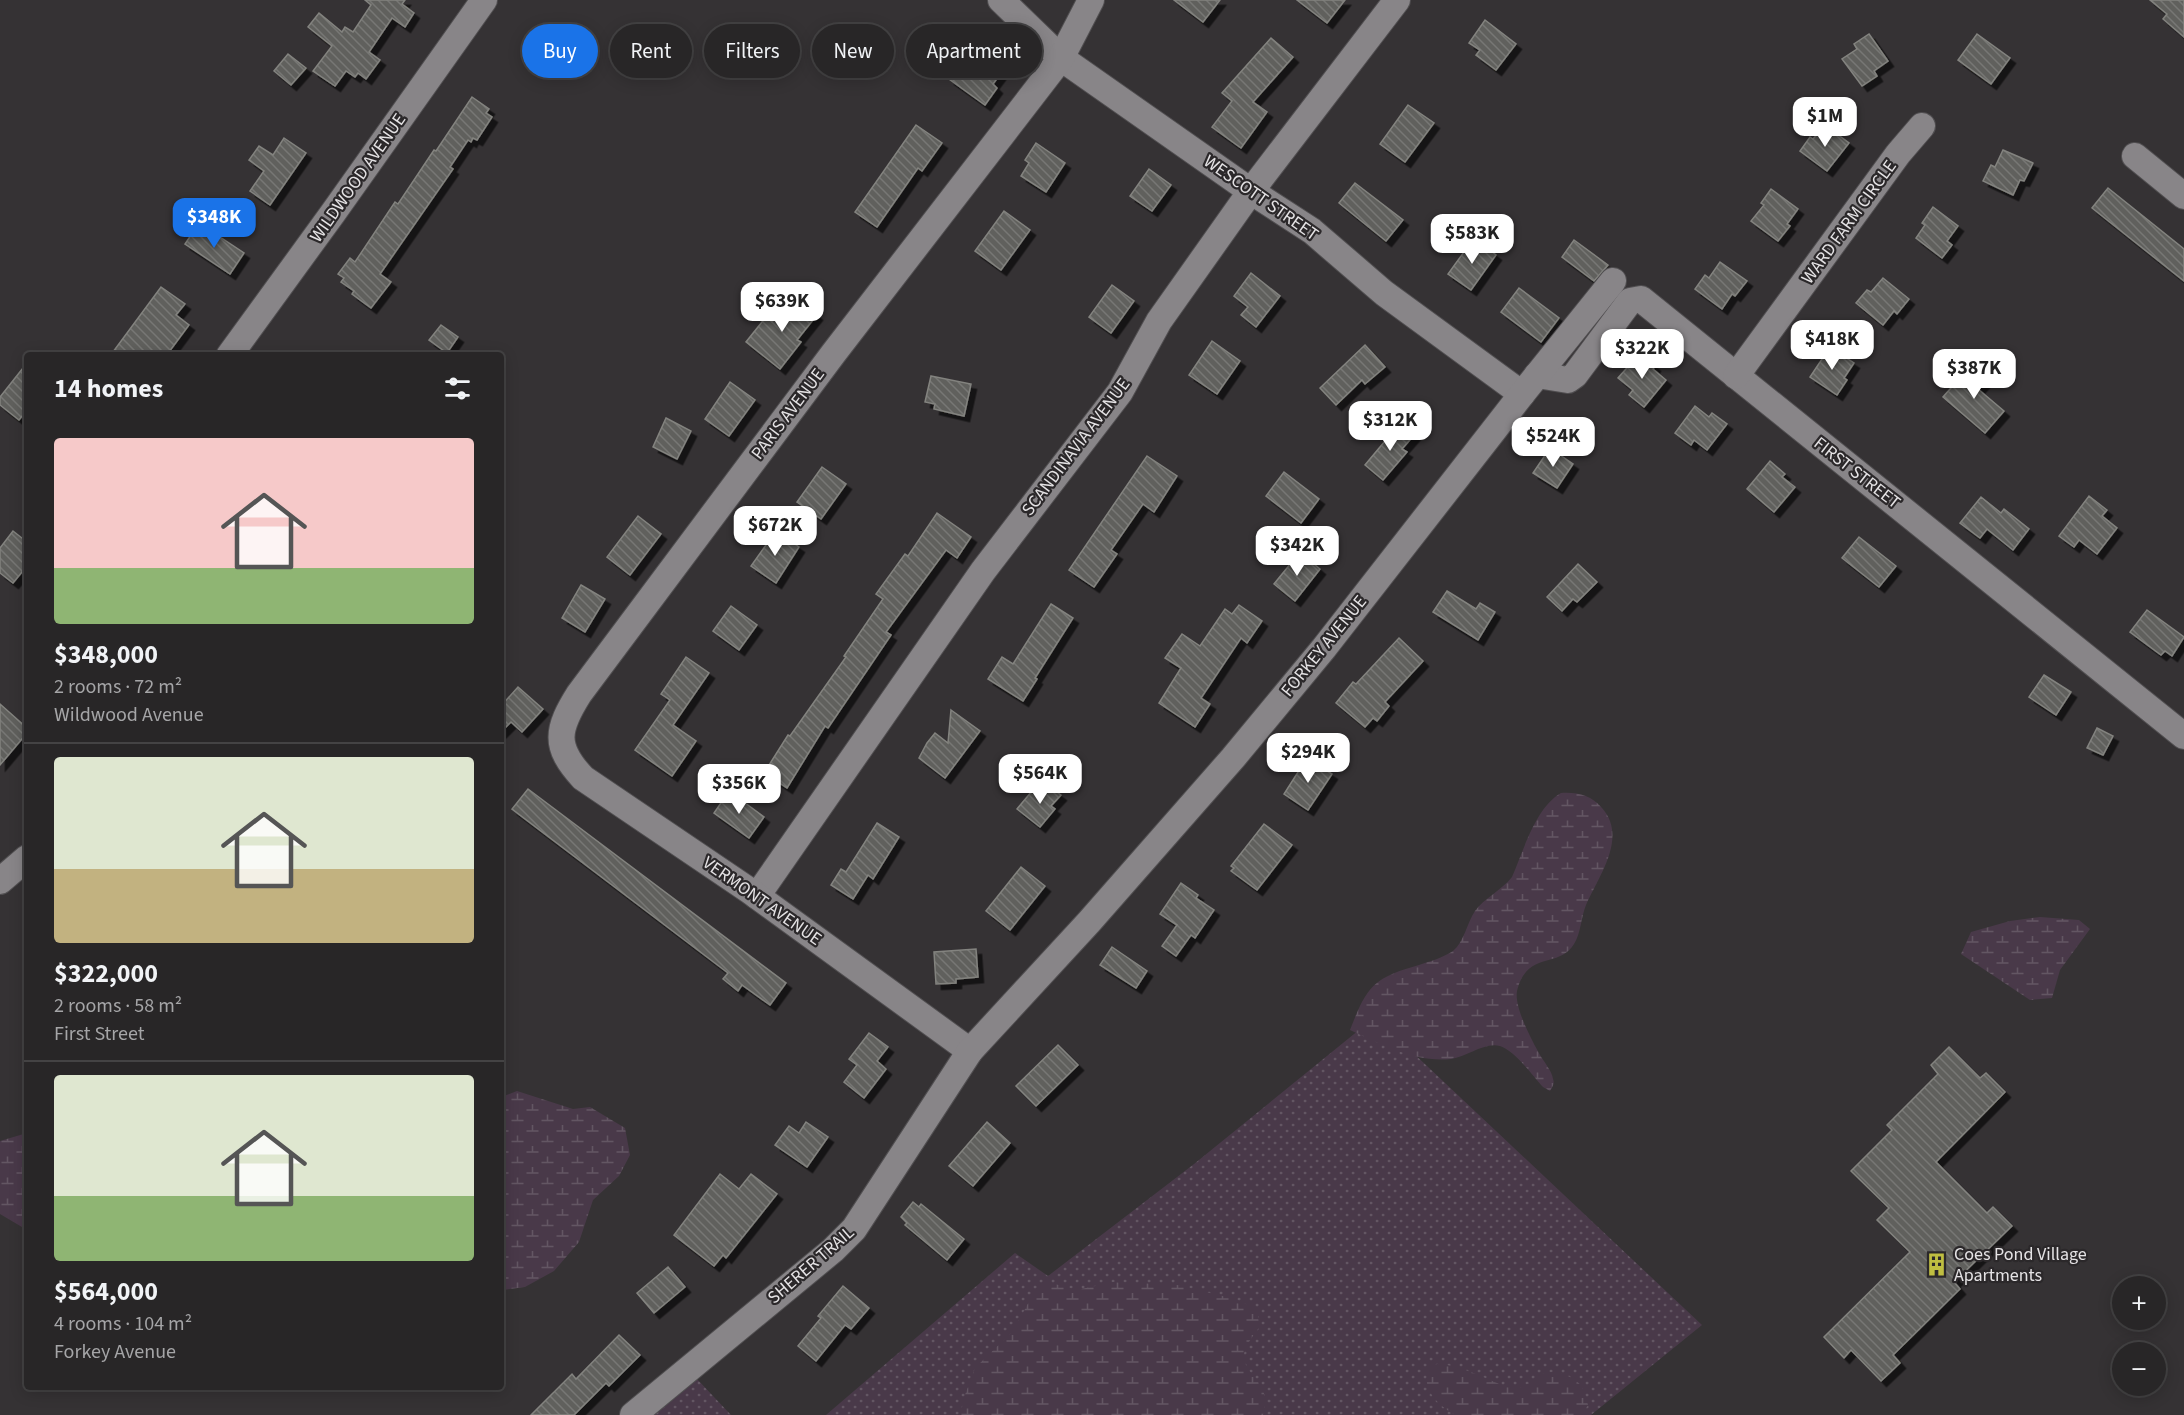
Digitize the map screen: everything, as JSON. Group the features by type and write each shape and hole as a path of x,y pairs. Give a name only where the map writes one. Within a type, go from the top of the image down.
{"street":[{"name":"WILDWOOD AVENUE","path":"232,352 484,0"},
{"name":"WESCOTT STREET","path":"1001,0 1061,58 1311,231 1384,293 1530,384"},
{"name":"PARIS AVENUE","path":"563,746 561,728 565,716 579,694 833,354 1061,58 1091,0"},
{"name":"SCANDINAVIA AVENUE","path":"757,896 983,571 1120,392 1159,321 1251,191 1397,0"},
{"name":"WARD FARM CIRCLE","path":"1736,376 1891,164 1922,126"},
{"path":"2134,156 2184,195"},
{"name":"FORKEY AVENUE","path":"970,1051 1089,922 1233,758 1324,648 1613,281"},
{"name":"FIRST STREET","path":"1530,384 1568,380 1575,375 1630,302 1641,299 2184,736"},
{"name":"VERMONT AVENUE","path":"563,746 567,758 583,778 757,896 970,1051"},
{"path":"0,881 24,861"},
{"name":"SHERER TRAIL","path":"633,1415 848,1236 874,1201 970,1051"}],"green space":[{"path":"1561,793 1588,797 1602,808 1609,819 1612,844 1604,869 1586,905 1574,944 1568,952 1528,970 1517,991 1518,1006 1524,1024 1554,1081 1550,1091 1543,1087 1517,1058 1500,1046 1488,1046 1451,1059 1425,1058 1399,1051 1350,1030 1361,1003 1381,980 1391,974 1441,957 1457,947 1475,911 1512,877 1537,819 1552,800"},
{"path":"2040,917 2079,920 2090,929 2060,970 2052,998 2030,1000 1961,954 1971,932 2010,921"},
{"path":"1375,1017 1702,1325 1591,1415 826,1415 1015,1253 1048,1276 1194,1164"},
{"path":"517,1091 573,1109 590,1107 625,1128 630,1155 619,1176 593,1200 579,1242 554,1271 525,1287 504,1290 504,1096"},
{"path":"24,1134 24,1228 0,1214 0,1141"},
{"path":"1113,1282 1177,1285 1235,1299 1257,1311 1260,1326 1244,1351 1244,1355 1248,1369 1264,1394 1263,1415 960,1415 975,1368 1013,1331 1031,1298 1041,1287 1051,1283 1077,1290"},
{"path":"1437,1364 1457,1367 1512,1388 1521,1387 1545,1373 1560,1373 1579,1383 1588,1405 1582,1415 1455,1415 1432,1396 1429,1389 1427,1375 1429,1367"},
{"path":"697,1379 731,1415 654,1415"}],"building":[{"path":"365,0 405,0 402,4 414,13 405,27 392,18 369,52 380,60 366,79 358,73 355,77 346,71 335,86 313,71 332,46 308,27 319,13 342,32 345,27 353,32 371,5"},
{"path":"1174,0 1220,0 1203,22"},
{"path":"1297,0 1345,0 1327,23"},
{"path":"2150,0 2184,0 2184,37 2163,19 2167,14"},
{"path":"1485,20 1516,44 1496,70 1476,55 1480,50 1469,43"},
{"path":"1869,34 1888,61 1874,71 1877,76 1862,86 1842,59 1857,49 1854,44"},
{"path":"1977,34 2010,58 1991,84 1958,60"},
{"path":"1271,38 1293,57 1253,102 1267,112 1241,148 1212,127 1232,101 1222,93"},
{"path":"288,54 306,68 291,85 274,71"},
{"path":"998,78 993,84 997,88 985,105 949,79"},
{"path":"472,97 489,109 486,113 492,117 477,140 473,138 471,142 468,140 450,167 453,169 380,274 391,282 371,308 352,294 354,291 341,282 344,278 338,274 350,258 355,262 395,202 398,204"},
{"path":"1408,105 1434,123 1405,162 1380,144"},
{"path":"916,125 942,143 922,171 918,168 877,227 855,212"},
{"path":"1825,125 1849,143 1827,171 1800,151 1810,137 1813,139"},
{"path":"284,138 306,153 270,205 250,191 264,171 249,160 259,146 273,155"},
{"path":"1036,143 1065,163 1046,192 1021,176 1029,163 1025,160"},
{"path":"2003,150 2033,163 2024,181 2020,180 2013,195 1983,181 1991,165 1995,167"},
{"path":"1149,169 1171,185 1152,211 1130,196"},
{"path":"1355,183 1403,220 1386,241 1339,203"},
{"path":"2108,188 2184,249 2184,281 2092,208"},
{"path":"1771,189 1798,209 1787,224 1790,226 1778,241 1751,221 1764,205 1761,203"},
{"path":"1933,207 1958,226 1947,241 1952,245 1942,258 1916,238 1925,225 1922,223"},
{"path":"1004,211 1030,230 1001,270 975,251"},
{"path":"199,223 244,253 230,274 185,244"},
{"path":"1574,240 1608,265 1594,281 1562,257"},
{"path":"1481,243 1496,255 1471,290 1448,274 1469,245 1476,250"},
{"path":"1720,262 1747,281 1735,296 1732,294 1722,309 1695,289 1705,275 1709,278"},
{"path":"1251,273 1280,296 1256,327 1241,315 1248,307 1234,296"},
{"path":"1883,278 1909,299 1897,314 1894,311 1883,325 1856,303 1867,290 1871,292"},
{"path":"1112,285 1134,301 1111,333 1089,317"},
{"path":"161,287 185,304 176,315 189,325 169,352 113,352"},
{"path":"1519,288 1559,318 1541,342 1501,312"},
{"path":"792,296 817,315 797,340 801,342 780,369 746,342 766,317 772,322"},
{"path":"441,325 458,337 448,352 429,340"},
{"path":"1212,341 1240,361 1217,394 1189,375"},
{"path":"1365,345 1385,367 1365,384 1362,380 1336,405 1320,388"},
{"path":"1830,347 1854,363 1837,395 1810,377"},
{"path":"1640,353 1666,380 1644,407 1629,395 1633,390 1618,378"},
{"path":"1972,364 1988,378 1978,389 2004,411 1985,433 1943,397"},
{"path":"24,367 24,414 19,420 0,405 0,397"},
{"path":"931,376 971,384 964,416 934,409 935,404 925,402"},
{"path":"730,382 755,400 729,436 705,419"},
{"path":"1695,406 1709,417 1712,413 1727,424 1707,450 1694,440 1691,445 1675,433"},
{"path":"666,418 691,431 677,459 653,447"},
{"path":"1400,423 1415,434 1402,449 1407,452 1383,480 1365,465"},
{"path":"1550,448 1573,464 1557,488 1533,473"},
{"path":"1147,456 1177,476 1154,512 1143,504 1111,550 1117,554 1094,587 1069,570"},
{"path":"1770,461 1785,474 1782,477 1795,487 1774,512 1747,489"},
{"path":"822,467 846,484 821,519 797,502"},
{"path":"1284,472 1319,499 1301,523 1266,496"},
{"path":"2089,496 2107,510 2102,516 2117,528 2097,554 2079,540 2074,547 2059,536"},
{"path":"1981,497 2001,513 2004,509 2029,529 2013,550 1987,529 1980,538 1960,523"},
{"path":"937,513 971,537 957,558 946,550 886,632 891,635 828,728 825,726 787,788 764,773 788,735 790,736 846,657 844,656 883,599 876,594 905,554 908,556"},
{"path":"638,516 661,534 630,575 607,557"},
{"path":"13,531 24,540 24,570 13,583 0,573 0,548"},
{"path":"776,531 799,547 776,583 751,566"},
{"path":"1859,537 1896,566 1879,587 1842,558"},
{"path":"1300,552 1320,569 1295,601 1274,584"},
{"path":"1578,564 1597,582 1577,602 1573,599 1562,611 1547,597"},
{"path":"581,585 605,599 585,632 562,618"},
{"path":"1447,591 1476,609 1480,603 1495,612 1478,640 1433,612"},
{"path":"1051,604 1073,618 1023,701 988,679 1002,657 1013,664"},
{"path":"1239,605 1262,621 1247,643 1241,638 1201,698 1210,704 1195,727 1159,703 1181,668 1165,658 1182,634 1200,646 1225,609 1232,614"},
{"path":"731,606 757,625 739,650 713,631"},
{"path":"2147,610 2184,637 2172,656 2165,651 2161,655 2130,632"},
{"path":"1399,638 1423,661 1385,702 1389,706 1377,721 1373,718 1365,727 1336,703 1353,682 1356,684"},
{"path":"686,657 709,673 673,725 696,741 672,776 635,750 670,700 661,694"},
{"path":"2044,675 2071,692 2056,715 2029,697"},
{"path":"518,687 543,709 522,732 511,722 504,729 504,703"},
{"path":"0,704 24,725 24,737 0,765"},
{"path":"951,710 980,731 945,778 919,758 935,733 948,743"},
{"path":"2097,728 2113,736 2103,755 2087,748"},
{"path":"1307,758 1332,774 1308,810 1284,794"},
{"path":"1045,783 1061,795 1051,806 1055,809 1040,827 1017,809 1032,791 1036,794"},
{"path":"528,789 786,983 770,1005 742,985 738,991 723,979 728,973 512,809"},
{"path":"729,791 764,817 749,838 714,813"},
{"path":"877,823 899,837 873,879 868,875 853,899 831,885 841,869 846,872"},
{"path":"1264,824 1292,845 1257,890 1231,871 1234,868 1231,866"},
{"path":"1021,867 1045,886 1010,930 986,911"},
{"path":"1181,883 1198,895 1196,898 1214,910 1195,938 1191,935 1176,956 1162,946 1177,925 1160,914"},
{"path":"1112,947 1147,971 1136,988 1100,965"},
{"path":"976,949 978,977 956,979 956,983 936,984 934,952"},
{"path":"869,1033 888,1047 877,1061 886,1069 864,1098 844,1082 857,1065 849,1059"},
{"path":"1058,1045 1078,1065 1036,1106 1016,1086"},
{"path":"1949,1047 1980,1078 1986,1073 2005,1092 1936,1162 1987,1213 1993,1207 2012,1226 1954,1282 1960,1289 1893,1355 1900,1363 1881,1381 1851,1350 1844,1358 1824,1337 1910,1252 1877,1220 1889,1208 1851,1171 1892,1130 1887,1125 1938,1074 1931,1065"},
{"path":"806,1122 828,1137 807,1167 775,1145 789,1126 799,1133"},
{"path":"987,1122 1010,1143 973,1186 949,1166"},
{"path":"720,1174 739,1189 751,1174 777,1194 726,1258 723,1255 714,1266 674,1235"},
{"path":"913,1202 919,1207 921,1204 964,1239 947,1260 905,1225 907,1223 901,1217"},
{"path":"668,1267 685,1287 654,1313 637,1293"},
{"path":"843,1286 869,1308 851,1329 845,1325 816,1361 798,1346 821,1318 818,1316"},
{"path":"619,1335 640,1355 609,1386 606,1383 574,1415 531,1415 572,1374 576,1379"}],"place":[{"name":"Coes Pond Village Apartments","path":"1936,1264"}]}
